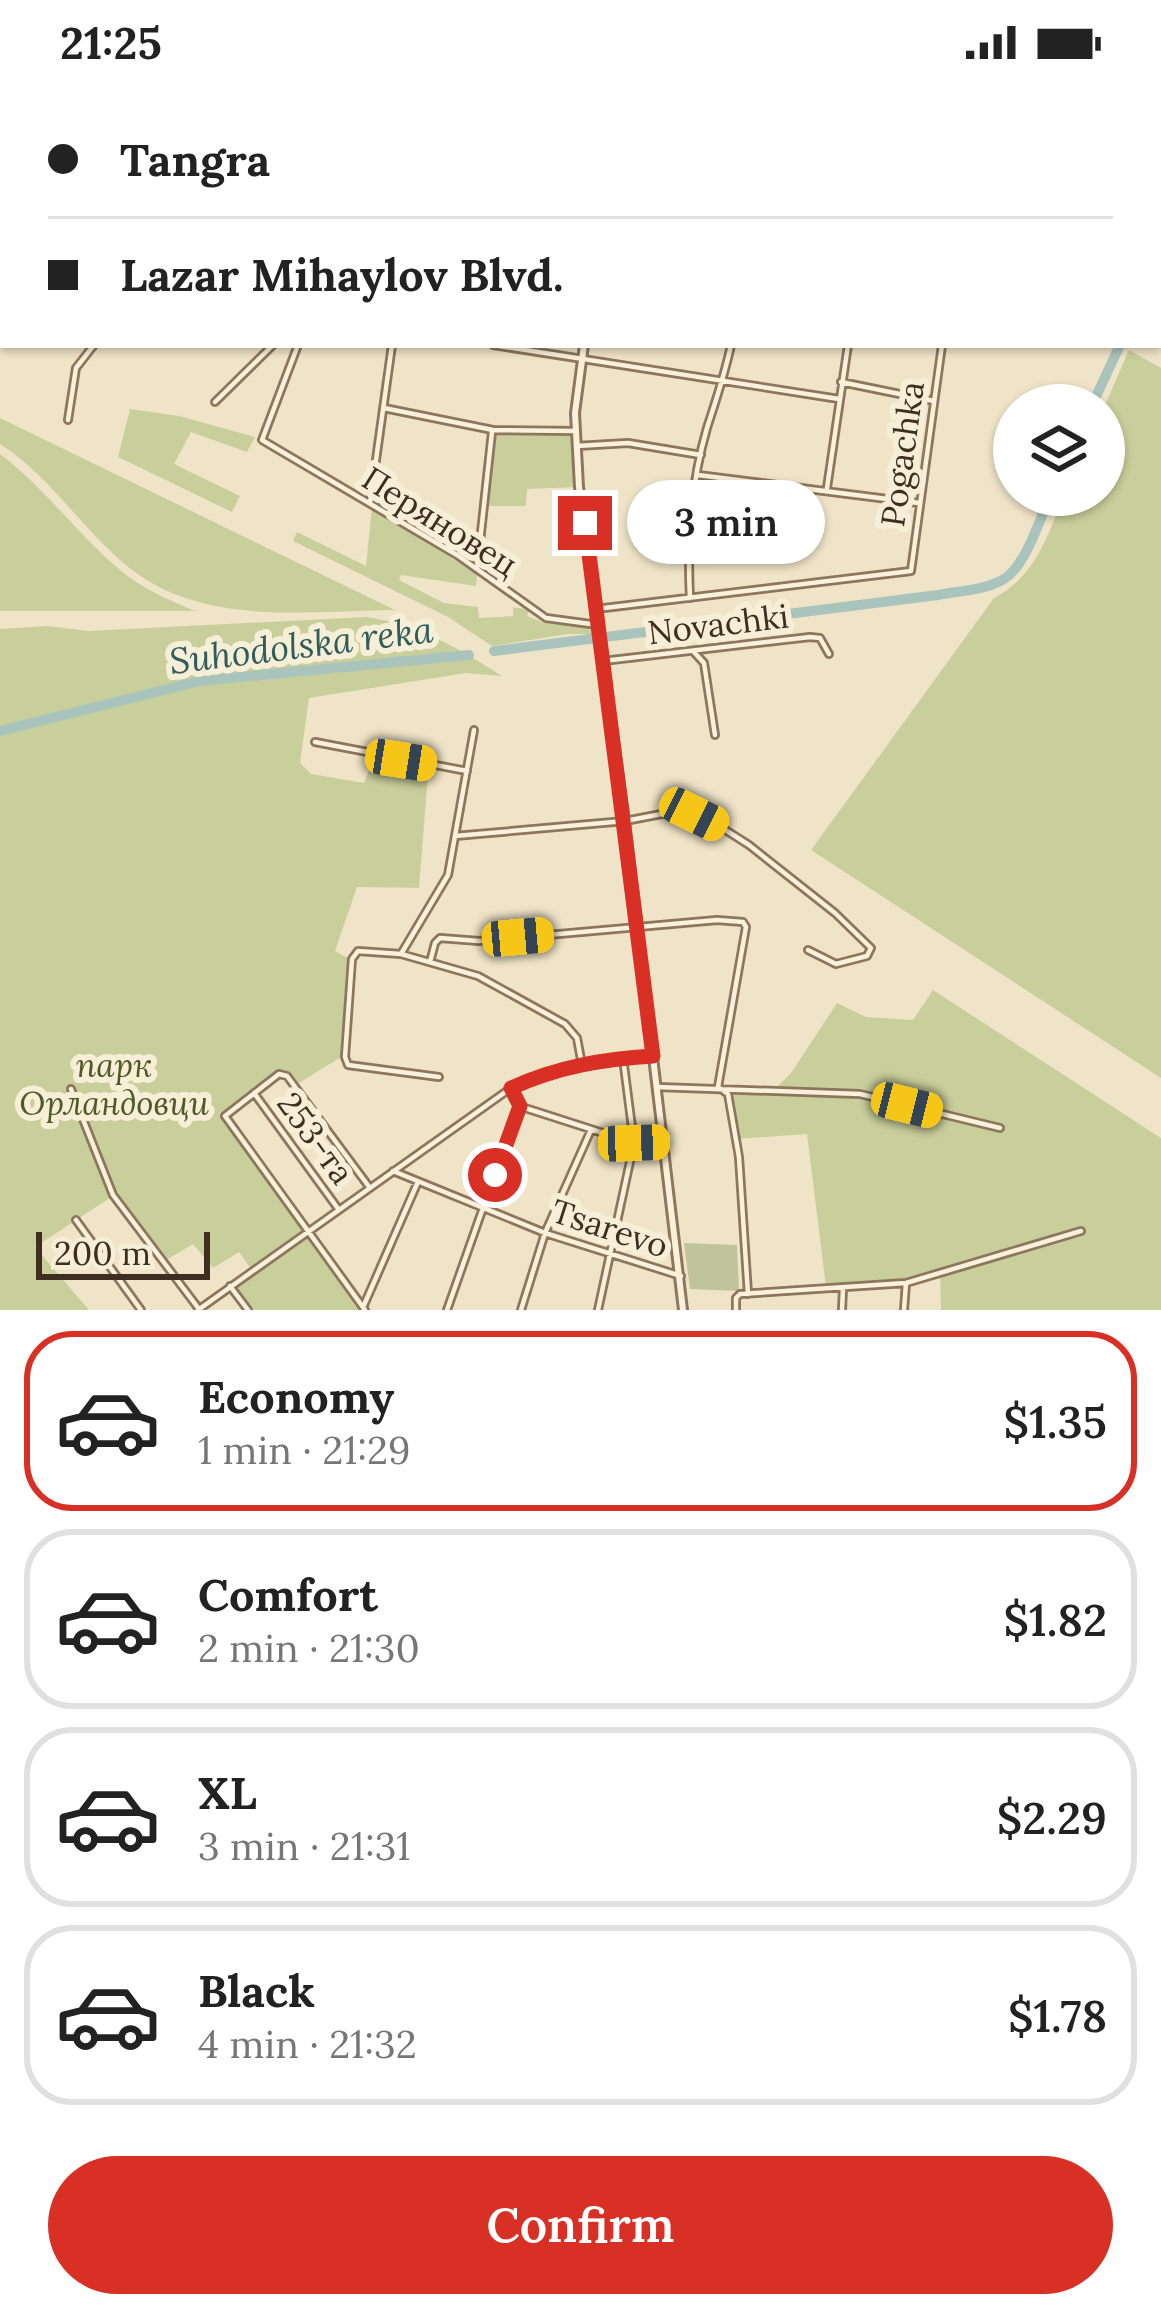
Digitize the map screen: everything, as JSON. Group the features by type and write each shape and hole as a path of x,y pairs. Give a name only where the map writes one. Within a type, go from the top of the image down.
{"street":[{"path":"68,420 76,368 92,348"},
{"path":"215,402 271,348"},
{"name":"Перяновец","path":"294,348 262,440 478,569 546,618 599,626"},
{"path":"370,503 392,348"},
{"path":"512,348 838,399"},
{"path":"584,348 576,446 683,1310"},
{"path":"690,598 687,538 701,455 730,348"},
{"path":"827,490 848,348"},
{"name":"Pogachka","path":"911,571 942,348"},
{"path":"842,382 934,400"},
{"path":"384,408 493,430 575,431"},
{"path":"478,569 493,430"},
{"path":"576,446 628,443 701,455"},
{"path":"698,475 919,503"},
{"name":"Novachki","path":"596,609 911,571"},
{"name":"Novachki","path":"603,661 810,637 820,638 830,654"},
{"path":"694,651 704,663 715,735"},
{"path":"401,955 448,875 474,730"},
{"path":"315,742 467,771"},
{"path":"455,836 625,821 677,811 694,814 749,845 872,948 867,956 836,964 808,950"},
{"path":"430,962 440,938 479,941 736,920 746,927 718,1088"},
{"path":"439,1077 348,1065 352,959 358,951 401,955 478,976 565,1024 578,1038 582,1065"},
{"path":"70,1089 113,1195 198,1310 511,1088 546,1072 653,1056"},
{"path":"598,1310 634,1143 623,1058"},
{"path":"364,1308 225,1116 279,1074 286,1076 370,1188"},
{"path":"657,1087 860,1094 1000,1128"},
{"path":"511,1088 520,1106 634,1143 663,1142"},
{"path":"718,1088 728,1094 739,1157 748,1294"},
{"name":"253-та","path":"254,1093 339,1211"},
{"path":"447,1310 520,1106"},
{"path":"521,1310 544,1233 590,1130"},
{"name":"Tsarevo","path":"393,1171 544,1233 681,1276"},
{"path":"364,1308 417,1184"},
{"path":"76,1220 141,1310"},
{"path":"736,1310 737,1295 906,1283 1081,1231"},
{"path":"904,1310 906,1283"},
{"path":"230,1286 248,1310"},
{"path":"842,1310 843,1289"}],"green space":[{"path":"1129,350 1161,368 1161,1078 811,850 994,598 1030,566 1056,516 1125,516 1125,384 1114,384"},
{"path":"130,409 179,416 255,437 247,452 191,432 174,464 240,496 232,512 118,457"},
{"path":"0,418 395,610 255,611 188,599 156,585 127,566 35,471 0,444"},
{"path":"493,430 575,431 579,487 527,489 526,506 484,506"},
{"path":"0,454 129,577 195,611 0,611"},
{"path":"372,508 477,574 476,586 401,575 399,580 444,603 478,607 479,618 513,616 513,607 529,610 527,616 545,623 594,628 595,634 492,646 448,617 293,541 297,532 366,566"},
{"name":"парк Орландовци","path":"367,617 421,632 502,676 466,673 309,698 300,763 311,774 364,783 372,763 428,774 419,888 357,887 335,951 348,958 341,1057 299,1083 277,1070 221,1116 361,1310 251,1310 234,1288 254,1273 239,1252 213,1268 193,1244 163,1262 113,1196 35,1247 89,1310 0,1310 0,629 48,626 88,631"},
{"path":"933,990 1161,1138 1161,1310 941,1310 940,1270 904,1280 826,1287 807,1134 738,1139 732,1094 774,1090 791,1073 837,1003 866,1017 913,1020"},
{"path":"684,1243 737,1245 739,1291 690,1289"}],"waterway":[{"name":"Suhodolska reka","path":"1102,384 1119,348"},
{"name":"Suhodolska reka","path":"494,651 989,586 1019,564 1042,516"},
{"name":"Suhodolska reka","path":"0,731 200,681 469,655"}],"route":[{"path":"495,1175 520,1106 511,1088 546,1072 653,1056 585,523"}]}
